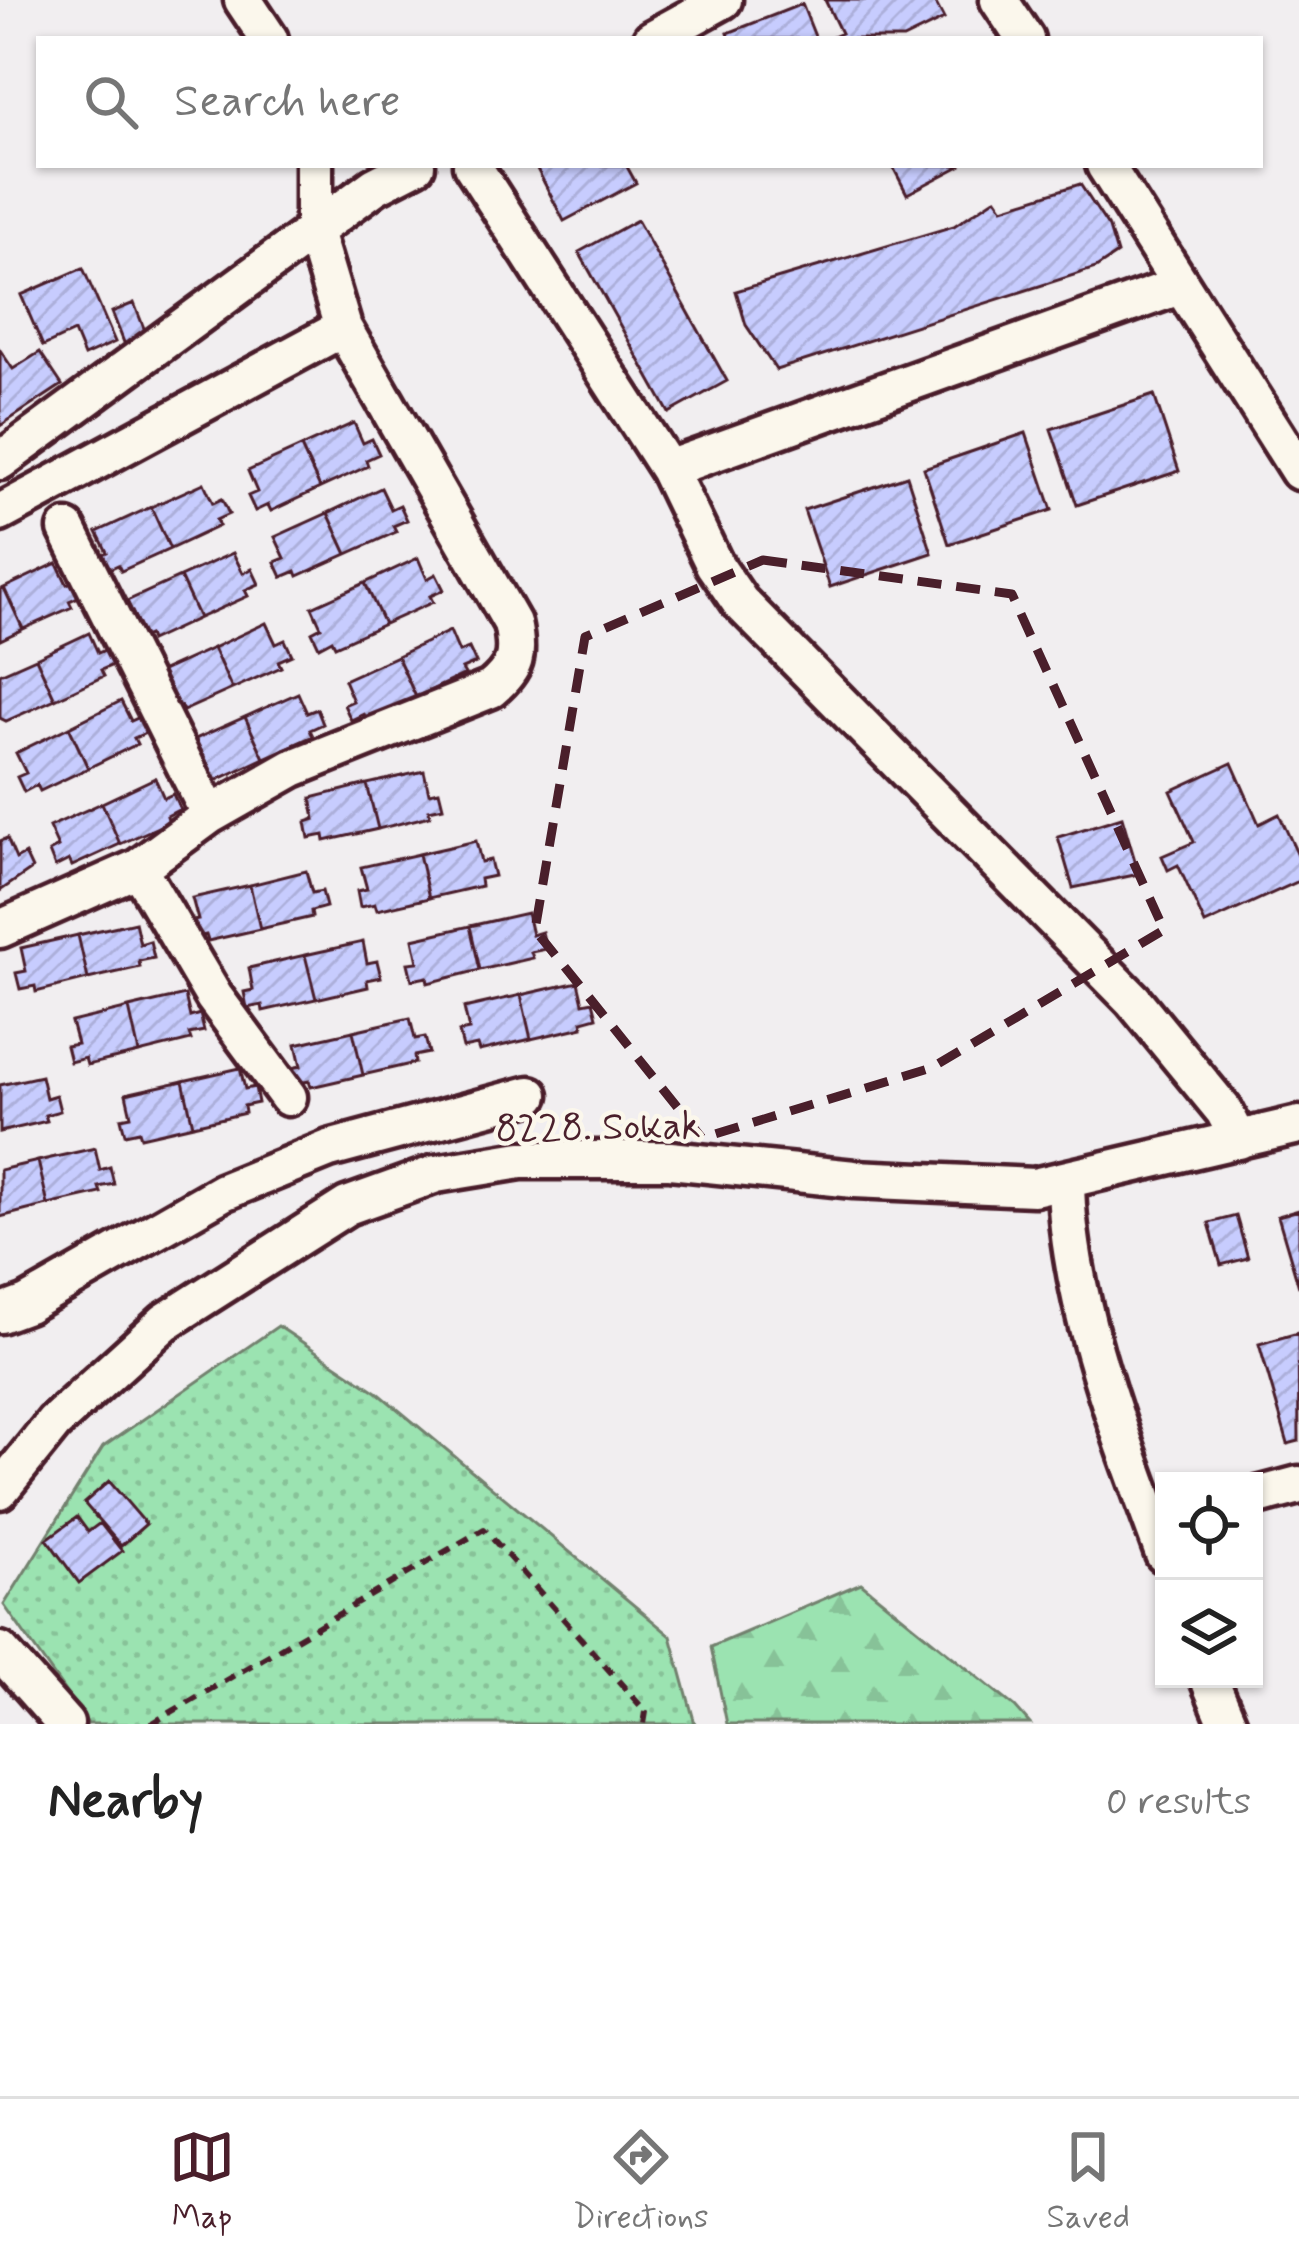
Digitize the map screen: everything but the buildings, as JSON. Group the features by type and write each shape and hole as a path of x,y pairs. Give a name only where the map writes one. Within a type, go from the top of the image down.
{"street":[{"path":"243,0 267,36"},
{"path":"658,36 724,0"},
{"path":"999,0 1023,36"},
{"path":"0,929 138,868 210,815 293,768 491,689 512,671 518,651 512,623 343,328 314,231 314,168"},
{"path":"0,460 375,186 410,168"},
{"path":"474,168 668,469 714,564 740,602 1133,1000 1224,1111 1238,1140"},
{"path":"1107,168 1299,471"},
{"path":"668,469 1179,286"},
{"path":"0,513 343,328"},
{"path":"67,530 210,815"},
{"path":"138,868 214,997 288,1096"},
{"path":"0,1314 266,1174 329,1148 530,1095"},
{"name":"8228. Sokak","path":"0,1490 54,1423 165,1322 347,1207 436,1174 521,1160 670,1160 854,1179 1034,1187 1299,1125"},
{"path":"1066,1181 1066,1223 1080,1291 1155,1515"},
{"path":"1263,1495 1299,1485"},
{"path":"0,1652 65,1724"},
{"path":"1213,1688 1228,1724"}],"path":[{"path":"152,1724 484,1529 646,1712 644,1724"}],"highlighted area":[{"path":"763,560 1012,594 1164,930 931,1068 702,1138 535,930 585,637"}],"green space":[{"path":"278,1326 377,1392 671,1636 695,1724 88,1724 4,1605 103,1447"},
{"path":"861,1583 1030,1724 727,1724 711,1647"}]}
